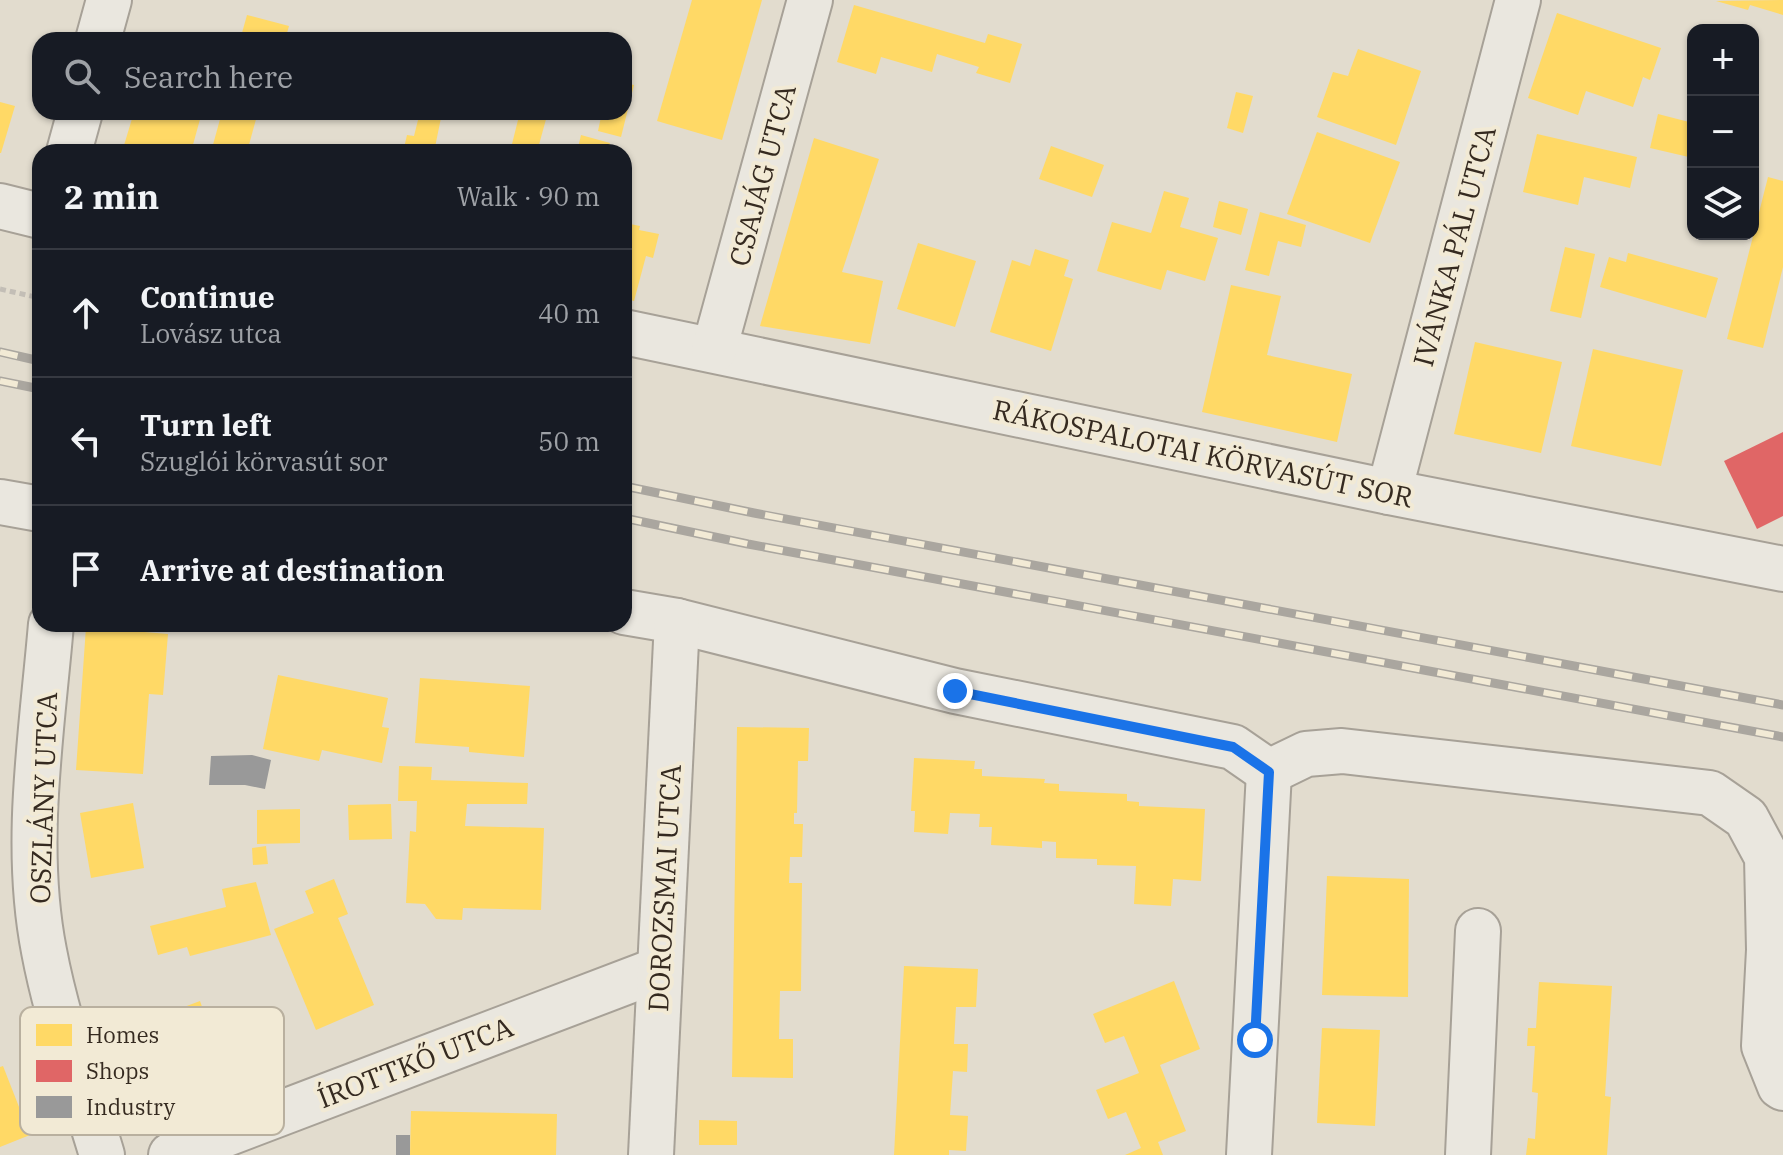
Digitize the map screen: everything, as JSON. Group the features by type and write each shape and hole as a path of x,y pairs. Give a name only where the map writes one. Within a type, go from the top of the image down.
{"street":[{"path":"100,32 109,0"},
{"name":"CSAJÁG UTCA","path":"714,350 810,0"},
{"name":"IVÁNKA PÁL UTCA","path":"1389,492 1518,0"},
{"path":"71,144 78,120"},
{"path":"0,206 32,214"},
{"name":"RÁKOSPALOTAI KÖRVASÚT SOR","path":"632,334 1389,492 1783,569"},
{"path":"0,502 32,508"},
{"path":"632,613 677,621 955,691 1233,747 1269,772"},
{"name":"DOROZSMAI UTCA","path":"651,1155 677,621"},
{"name":"OSZLÁNY UTCA","path":"50,632 37,783 37,902 47,963 60,1007"},
{"path":"1269,772 1306,754 1342,751 1710,793 1746,818 1767,857 1769,950 1764,1046 1783,1088"},
{"path":"1249,1155 1269,772"},
{"path":"1468,1155 1478,931"},
{"name":"ÍROTTKŐ UTCA","path":"284,1112 660,969"},
{"name":"OSZLÁNY UTCA","path":"96,1135 102,1155"},
{"name":"ÍROTTKŐ UTCA","path":"171,1155 224,1135"}],"path":[{"path":"0,289 32,296"}],"building: Homes":[{"path":"692,0 762,0 722,140 657,121"},
{"path":"1783,0 1783,15 1750,5 1748,10 1716,1"},
{"path":"854,5 985,43 988,34 1022,44 1010,83 976,73 979,67 937,54 932,72 881,57 876,74 837,62"},
{"path":"1557,13 1661,48 1650,80 1643,77 1633,107 1586,91 1578,115 1528,98"},
{"path":"247,15 289,26 287,32 242,32"},
{"path":"1358,49 1421,71 1396,145 1317,117 1333,72 1348,76"},
{"path":"1236,92 1253,96 1243,133 1227,128"},
{"path":"0,102 15,106 1,153 0,153"},
{"path":"1658,114 1687,121 1687,157 1650,148"},
{"path":"132,120 200,120 193,144 124,144"},
{"path":"220,120 256,120 249,144 213,144"},
{"path":"418,120 441,120 436,144 405,144 407,135 414,136"},
{"path":"518,120 546,120 539,144 512,144"},
{"path":"600,120 625,120 621,137 598,131"},
{"path":"1317,132 1400,162 1370,243 1287,214"},
{"path":"1537,134 1637,157 1630,188 1584,177 1578,205 1523,192"},
{"path":"581,135 610,143 610,144 579,144"},
{"path":"814,138 879,159 842,272 883,281 870,344 760,326"},
{"path":"1051,146 1104,165 1092,197 1039,179"},
{"path":"1768,177 1783,181 1783,267 1763,348 1727,339 1752,240 1759,240 1759,213"},
{"path":"1164,191 1189,198 1180,227 1218,238 1205,281 1167,270 1161,290 1097,271 1112,222 1151,233"},
{"path":"1219,201 1248,209 1241,235 1213,227"},
{"path":"1260,212 1306,225 1301,247 1278,241 1269,276 1245,270"},
{"path":"632,224 640,226 639,230 659,234 653,258 646,256 634,301"},
{"path":"918,243 976,261 955,327 897,309"},
{"path":"1565,247 1595,254 1581,318 1550,311"},
{"path":"1035,249 1069,260 1064,276 1073,279 1051,351 990,332 1012,260 1030,266"},
{"path":"1628,253 1718,278 1706,318 1600,287 1609,257 1626,262"},
{"path":"1231,285 1281,296 1267,355 1352,374 1337,442 1202,412"},
{"path":"1475,342 1562,362 1541,453 1454,434"},
{"path":"1593,349 1683,370 1661,466 1571,446"},
{"path":"86,632 168,634 163,695 149,694 143,774 76,770"},
{"path":"278,675 388,698 382,727 389,728 382,763 322,750 319,761 263,749"},
{"path":"420,678 530,686 524,757 469,752 469,747 415,743"},
{"path":"737,727 809,728 808,761 798,761 797,813 794,813 794,824 803,824 802,857 790,857 789,883 802,883 801,991 780,991 779,1039 793,1039 793,1078 732,1077"},
{"path":"914,758 975,761 974,769 982,769 982,776 1045,779 1044,783 1059,784 1059,791 1127,794 1127,801 1139,802 1139,806 1205,809 1201,881 1173,879 1171,906 1134,904 1136,866 1097,865 1097,859 1056,858 1056,842 1042,841 1042,848 991,845 992,827 979,827 980,814 950,813 948,834 914,832 915,811 911,811"},
{"path":"399,766 432,767 431,780 528,783 527,804 467,804 465,826 544,828 541,910 463,908 462,920 436,919 425,904 406,903 410,831 416,832 417,801 398,801"},
{"path":"133,803 144,868 91,878 80,813"},
{"path":"391,804 392,839 349,840 348,805"},
{"path":"300,809 300,843 257,844 257,810"},
{"path":"266,846 268,864 253,865 252,848"},
{"path":"1327,876 1409,879 1408,997 1322,995"},
{"path":"334,879 348,914 338,918 374,1005 316,1030 274,929 314,913 305,891"},
{"path":"256,882 271,935 190,956 187,947 158,955 150,926 226,907 222,889"},
{"path":"904,966 978,969 976,1007 956,1007 954,1044 968,1044 967,1072 953,1071 950,1115 968,1116 966,1151 949,1150 949,1155 894,1155"},
{"path":"1174,981 1200,1049 1160,1065 1186,1131 1158,1142 1163,1155 1125,1155 1141,1148 1126,1112 1108,1119 1096,1090 1139,1073 1124,1036 1105,1043 1093,1014"},
{"path":"1539,982 1612,986 1605,1096 1611,1097 1607,1155 1526,1155 1528,1138 1535,1139 1538,1093 1532,1092 1535,1046 1527,1046 1528,1028 1536,1028"},
{"path":"200,1001 202,1007 184,1007"},
{"path":"1322,1028 1380,1030 1375,1126 1317,1123"},
{"path":"3,1066 20,1109 20,1135 30,1135 0,1147 0,1067"},
{"path":"411,1111 557,1114 556,1155 410,1155"},
{"path":"699,1120 737,1121 737,1145 699,1145"}],"building: Shops":[{"path":"1783,432 1783,516 1757,529 1724,461"}],"building: Industry":[{"path":"252,755 271,760 265,789 245,785 209,785 211,756"},
{"path":"396,1135 410,1135 410,1155 396,1155"}],"railway":[{"path":"0,352 32,359"},
{"path":"0,381 32,387"},
{"path":"632,488 1783,705"},
{"path":"632,520 1783,737"}],"route":[{"path":"955,691 1233,747 1269,772 1255,1040"}]}
